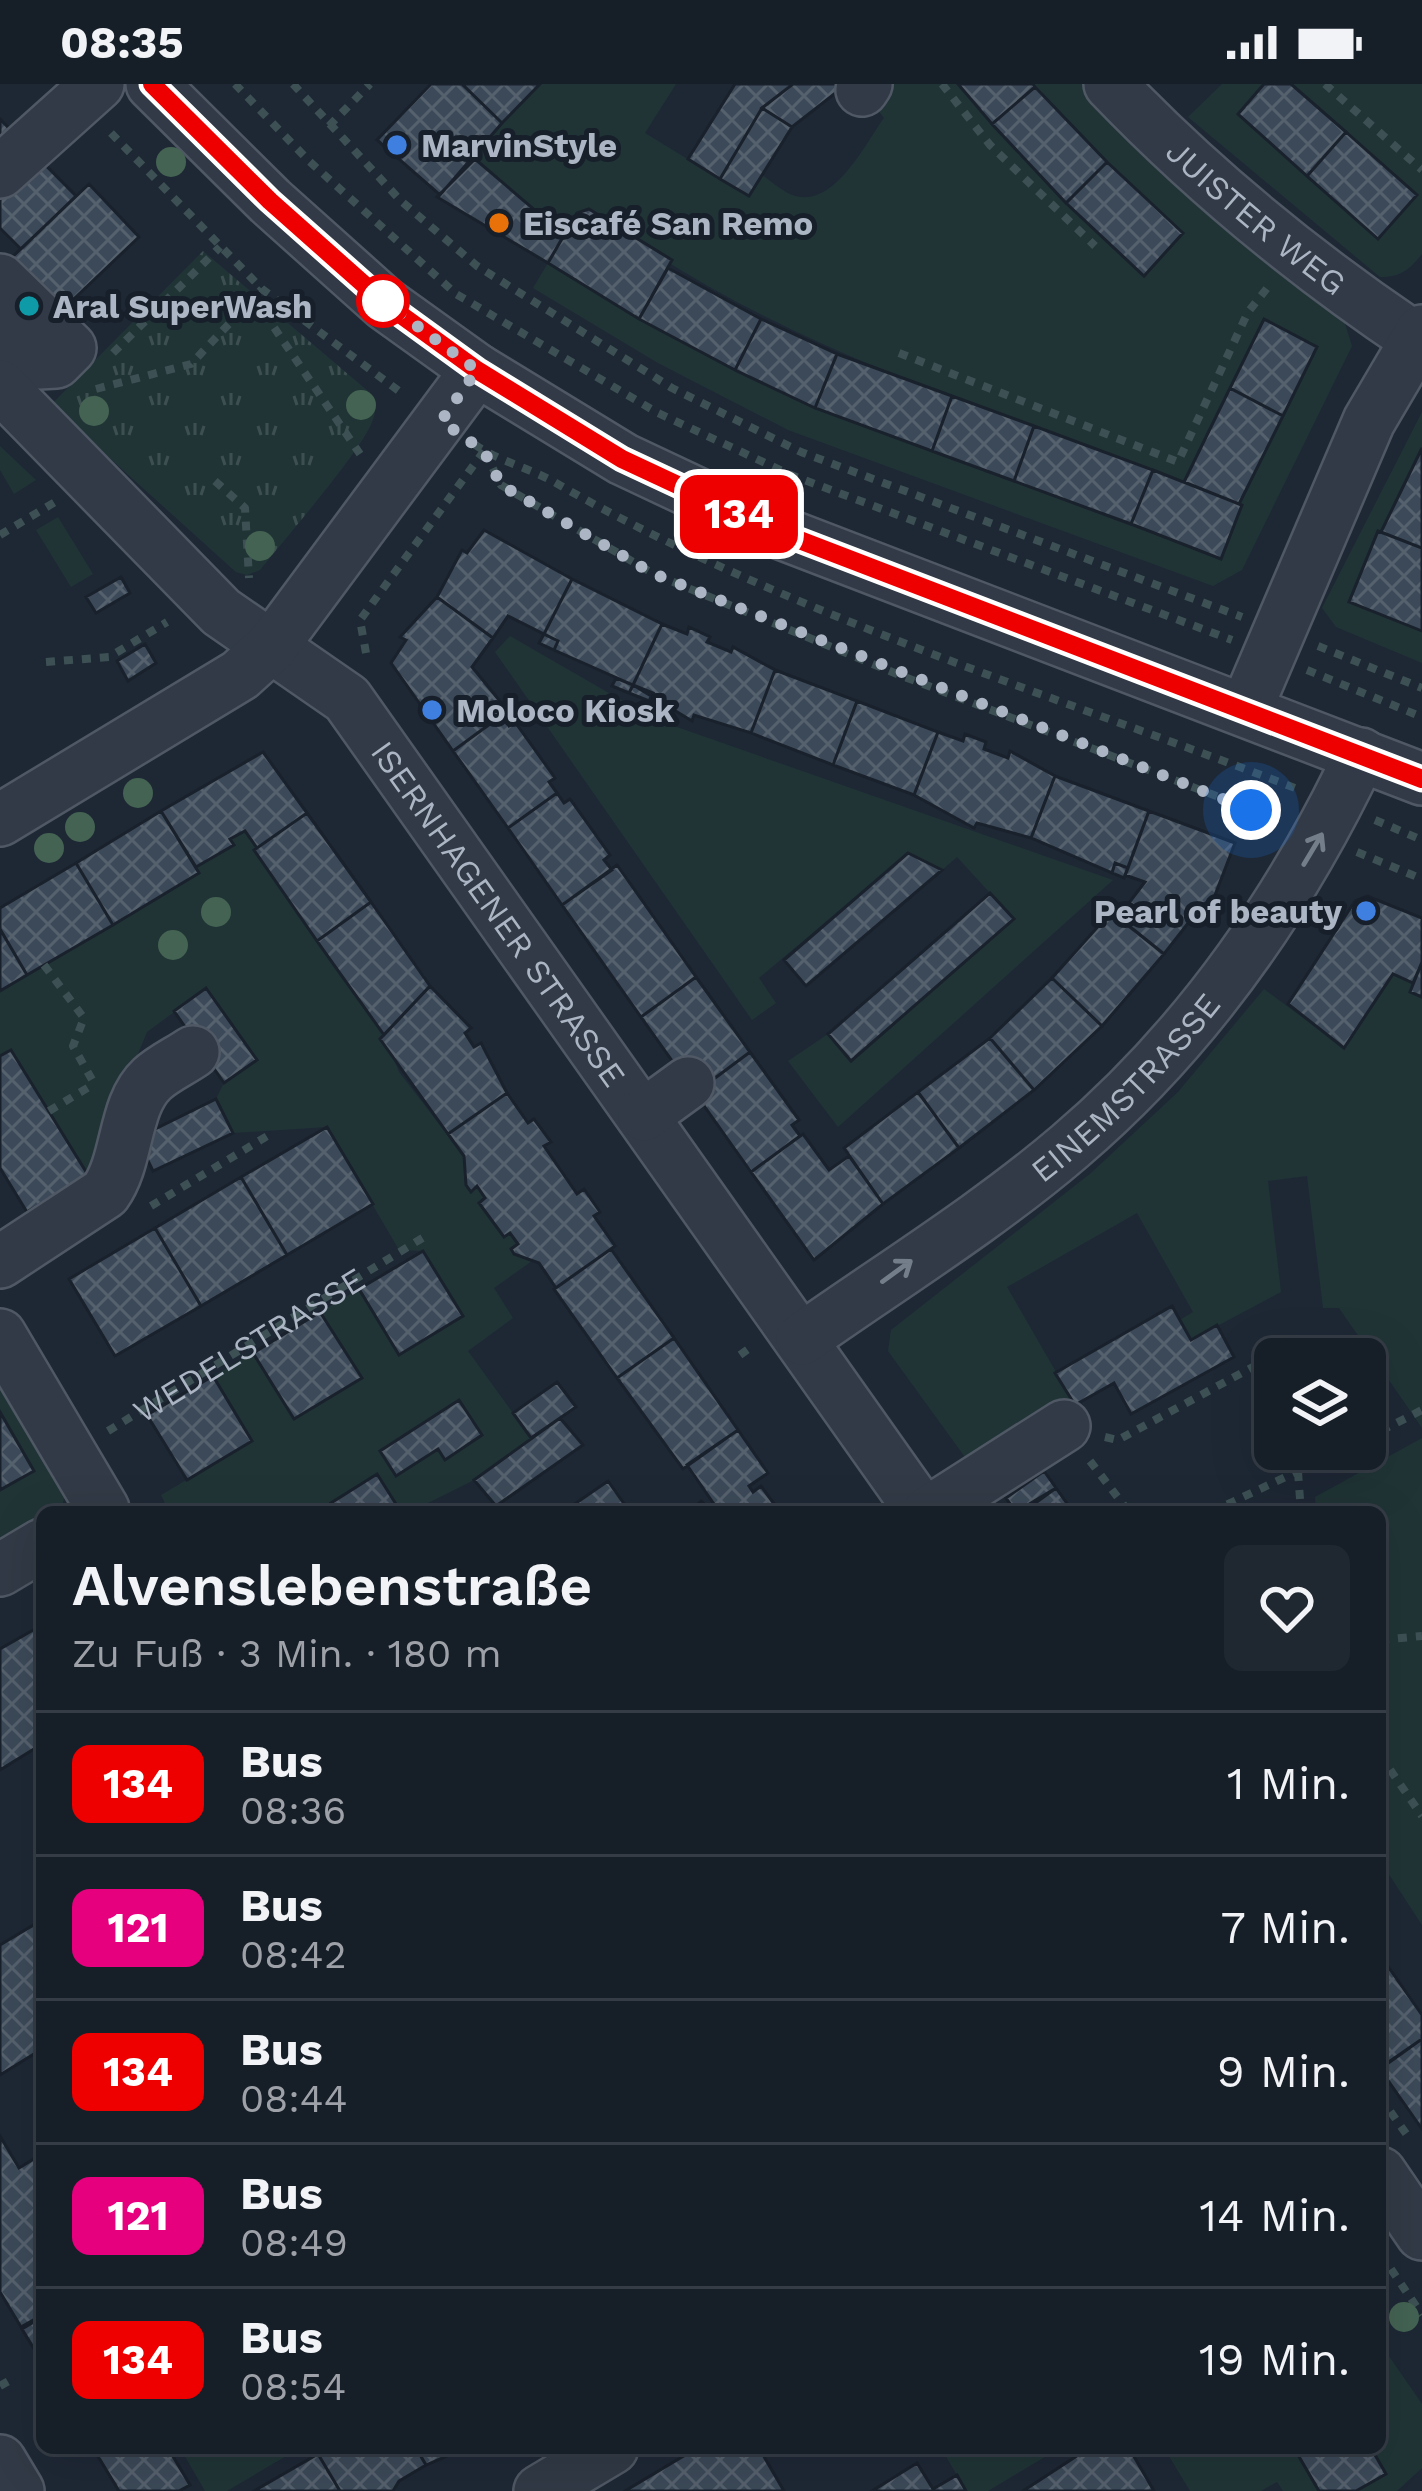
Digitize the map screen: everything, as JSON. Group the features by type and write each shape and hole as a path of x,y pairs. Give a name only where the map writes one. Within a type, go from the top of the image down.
{"street":[{"path":"152,84 270,201 386,304 477,370 622,459 776,531 1422,779"},
{"name":"JUISTER WEG","path":"1110,84 1185,162 1295,253 1419,335"},
{"path":"0,172 89,92"},
{"path":"0,280 70,348 56,362 38,363 0,325"},
{"path":"1246,709 1369,422 1419,335"},
{"path":"0,820 240,675 272,646 477,370"},
{"name":"ISERNHAGENER STRASSE","path":"0,386 221,612 346,699 922,1506"},
{"name":"EINEMSTRASSE","path":"802,1339 1068,1148 1164,1055 1246,957 1321,837 1361,754"},
{"path":"0,1262 105,1192 116,1177 115,1098 193,1052"},
{"path":"644,1114 688,1083"},
{"path":"0,1335 99,1506"},
{"path":"936,1506 1064,1426"},
{"path":"0,1570 36,1549"},
{"path":"1396,2157 1422,2234"},
{"path":"539,2491 601,2454"},
{"path":"0,2461 18,2491"}],"path":[{"path":"235,84 309,161 456,293 658,413 791,475 1422,688"},
{"path":"293,84 401,201 477,266 672,388 801,452 1272,641 1422,717"},
{"path":"329,126 370,84"},
{"path":"942,84 990,146 1095,246"},
{"path":"1325,84 1422,170"},
{"path":"89,92 220,247 262,289 484,451 522,463 629,524 735,574 1311,794"},
{"path":"100,365 220,247"},
{"path":"899,353 1178,462 1248,312 1295,253"},
{"path":"90,391 191,364 262,289"},
{"path":"254,298 360,454"},
{"path":"375,665 361,646 360,620 484,451"},
{"path":"484,451 501,485 654,574 897,674 1295,826"},
{"path":"215,481 245,508 253,573"},
{"path":"0,535 64,496"},
{"path":"46,662 109,657 180,614"},
{"path":"1363,815 1422,840"},
{"path":"1346,847 1422,878"},
{"path":"44,965 84,1018 73,1046 115,1098 49,1111"},
{"name":"WEDELSTRASSE","path":"71,1454 429,1234"},
{"path":"1064,1426 1118,1440 1254,1366"},
{"path":"1386,1428 1422,1410"},
{"path":"1064,1426 1124,1506"},
{"path":"1224,1506 1302,1470"},
{"path":"1298,1472 1301,1506"},
{"path":"1386,1639 1422,1636"},
{"path":"1386,1764 1422,1816"},
{"path":"1386,2120 1396,2157"},
{"path":"1386,2262 1422,2315"},
{"path":"0,2386 12,2379"}],"green space":[{"path":"540,84 676,84 645,133 748,196 762,175 795,196 810,197 836,183 884,118 862,90 869,84 1084,84 1341,311 1352,346 1242,570 1213,586 788,430 658,363 533,288 548,263 639,319 815,408 1220,559 1239,504 1317,347 1264,320 1184,482 951,397 803,335 660,257 590,209 577,213 564,235 471,154"},
{"path":"1222,84 1422,84 1422,254 1417,260 1399,274 1380,277 1188,117"},
{"path":"203,251 369,392 375,408 367,432 340,471 260,570 247,575 236,572 51,405"},
{"path":"1422,412 1422,663 1336,627 1322,608"},
{"path":"0,446 36,480 14,494 0,470"},
{"path":"58,517 93,574 71,587 36,530"},
{"path":"510,636 654,719 1113,880 838,1127 788,1061 828,1034 851,1060 1013,918 957,857 942,870 908,853 759,978 776,1003 752,1020 495,652"},
{"path":"245,831 384,1035 399,1072 464,1156 471,1191 477,1186 485,1198 479,1203 503,1237 510,1233 518,1244 514,1253 532,1261 494,1288 513,1318 468,1351 531,1438 474,1480 422,1506 397,1506 377,1474 333,1506 166,1506 161,1495 252,1441 213,1376 253,1353 295,1419 361,1378 320,1312 359,1289 399,1355 462,1316 423,1251 399,1250 327,1127 233,1133 216,1099 224,1083 256,1059 207,988 147,1032 88,1175 11,1051 0,1056 0,991 198,873 196,867 233,845 230,839"},
{"path":"1393,974 1413,983 1410,992 1422,997 1422,1428 1386,1376 1386,1338 1360,1338 1339,1308 1323,1308 1307,1176 1268,1181 1281,1292 1191,1340 1180,1320 1193,1312 1137,1213 1007,1287 1075,1405 970,1464 888,1351 891,1330 1091,1173 1178,1092 1264,989 1344,1048"},
{"path":"0,1377 66,1489 62,1506 36,1506 36,1532 0,1553 0,1490 34,1470 0,1412"},
{"path":"1422,1438 1422,1925 1386,1870 1386,1506 1316,1506 1315,1497 1364,1470 1386,1470 1386,1458"},
{"path":"1386,2352 1422,2404 1422,2468 1397,2491 1283,2491 1277,2482 1261,2491 1190,2491 1168,2454 1386,2454"},
{"path":"183,2454 290,2454 227,2491 205,2491"},
{"path":"944,2454 1050,2454 988,2491 966,2491"}],"building":[{"path":"431,84 462,84 502,123 440,195 377,140"},
{"path":"462,84 540,84 502,123"},
{"path":"735,84 793,84 762,108 720,179 688,159"},
{"path":"793,84 847,84 792,127 762,108"},
{"path":"958,84 1033,84 1035,87 992,124"},
{"path":"1264,84 1291,84 1346,132 1307,176 1238,114"},
{"path":"1035,87 1107,162 1066,203 992,124"},
{"path":"762,108 792,127 749,196 720,179"},
{"path":"0,119 76,196 21,249 0,228"},
{"path":"1346,132 1417,195 1378,239 1307,176"},
{"path":"475,159 564,235 548,263 437,197"},
{"path":"1107,162 1183,233 1144,276 1066,203"},
{"path":"89,184 139,237 58,314 7,262"},
{"path":"589,209 672,260 639,319 548,263 577,213"},
{"path":"668,268 761,319 735,370 639,319"},
{"path":"761,319 837,354 815,408 735,370"},
{"path":"1264,319 1317,347 1283,416 1230,388"},
{"path":"837,354 952,396 932,451 815,408"},
{"path":"1230,388 1283,416 1239,504 1184,482"},
{"path":"952,396 1034,426 1014,481 932,451"},
{"path":"1034,426 1153,470 1131,524 1014,481"},
{"path":"1422,448 1422,548 1381,532"},
{"path":"1153,470 1242,505 1221,559 1131,524"},
{"path":"484,530 572,579 544,634 508,616 493,638 437,597 462,550 467,553"},
{"path":"1378,531 1422,548 1422,631 1349,602"},
{"path":"121,577 130,593 96,613 86,597"},
{"path":"572,579 662,624 633,685 554,650 558,641 544,634"},
{"path":"437,597 493,638 472,667 508,711 453,751 391,663 406,640 400,637"},
{"path":"662,624 687,634 689,627 710,637 707,642 731,652 733,647 775,670 751,733 694,715 692,721 633,685"},
{"path":"544,634 558,641 554,650 539,643"},
{"path":"145,644 156,663 128,681 117,661"},
{"path":"775,670 857,701 833,765 751,733"},
{"path":"616,678 633,685 629,693 612,686"},
{"path":"633,685 653,693 649,701 629,693"},
{"path":"857,701 938,732 914,795 833,765"},
{"path":"502,715 509,726 515,722 555,778 549,782 557,793 508,828 453,751"},
{"path":"938,732 963,741 965,734 986,742 984,749 1008,758 1010,751 1055,776 1031,838 977,823 974,828 914,795"},
{"path":"263,752 307,813 257,848 245,831 230,839 234,845 196,867 161,811"},
{"path":"1055,776 1149,811 1128,868 1115,863 1112,873 1031,838"},
{"path":"557,793 564,803 570,799 610,855 604,860 612,870 562,905 508,828"},
{"path":"161,811 199,873 113,925 76,863"},
{"path":"1149,811 1235,843 1210,908 1203,904 1164,954 1118,917 1145,882 1125,875"},
{"path":"307,813 371,902 317,941 254,850"},
{"path":"908,853 942,870 806,986 784,960"},
{"path":"76,863 113,925 27,975 0,929 0,908"},
{"path":"1115,863 1128,868 1124,878 1112,873"},
{"path":"617,865 696,977 641,1017 562,905"},
{"path":"990,893 1014,919 851,1061 828,1034"},
{"path":"1367,896 1422,918 1422,962 1413,983 1393,974 1344,1048 1288,1004 1355,901"},
{"path":"371,902 430,986 384,1035 317,941"},
{"path":"1111,912 1164,954 1102,1026 1052,978"},
{"path":"0,929 27,975 0,991"},
{"path":"1422,962 1422,997 1410,992"},
{"path":"696,977 750,1052 695,1093 641,1017"},
{"path":"1052,978 1102,1026 1034,1090 990,1038"},
{"path":"430,986 471,1028 465,1033 474,1047 481,1043 507,1093 448,1134 380,1039"},
{"path":"206,988 257,1060 224,1083 174,1011"},
{"path":"990,1038 1034,1090 959,1148 918,1092"},
{"path":"11,1050 88,1175 27,1212 0,1168 0,1056"},
{"path":"750,1052 799,1120 792,1125 800,1136 751,1172 695,1093"},
{"path":"918,1092 959,1148 883,1204 844,1148"},
{"path":"507,1093 528,1123 534,1119 551,1142 544,1146 577,1194 584,1189 600,1212 594,1216 615,1246 556,1288 539,1263 514,1254 511,1249 518,1244 510,1233 504,1237 479,1203 485,1198 477,1186 471,1192 466,1185 464,1156 448,1134"},
{"path":"216,1099 233,1133 153,1171 137,1138"},
{"path":"327,1127 373,1204 287,1255 241,1177"},
{"path":"803,1134 829,1170 849,1156 883,1204 814,1260 751,1172"},
{"path":"241,1177 287,1255 201,1306 155,1228"},
{"path":"155,1228 201,1306 115,1356 69,1279"},
{"path":"611,1249 674,1338 617,1378 554,1289"},
{"path":"423,1251 463,1316 399,1355 359,1289"},
{"path":"1172,1306 1191,1340 1217,1325 1234,1357 1131,1414 1114,1383 1075,1405 1055,1373"},
{"path":"320,1312 362,1378 294,1419 253,1353"},
{"path":"674,1338 738,1430 683,1469 617,1378"},
{"path":"213,1376 252,1441 187,1480 147,1415"},
{"path":"557,1382 576,1407 531,1438 513,1413"},
{"path":"459,1400 482,1435 445,1460 438,1449 396,1476 380,1451"},
{"path":"0,1412 34,1471 0,1490"},
{"path":"560,1418 583,1445 496,1506 474,1480"},
{"path":"738,1430 768,1473 749,1486 753,1492 761,1486 776,1506 715,1506 687,1465"},
{"path":"1044,1471 1056,1488 1026,1506 1012,1506 1006,1498"},
{"path":"377,1474 397,1506 333,1506 331,1503"},
{"path":"608,1481 626,1506 572,1506"},
{"path":"1056,1488 1069,1506 1031,1506"},
{"path":"36,1628 36,1748 0,1770 0,1649"},
{"path":"36,1924 36,2053 0,2075 0,1945"},
{"path":"1386,1964 1422,2015 1422,2039 1386,2064"},
{"path":"1422,2039 1422,2129 1386,2078 1386,2065"},
{"path":"0,2136 19,2168 36,2158 36,2318 21,2327 0,2292"},
{"path":"36,2321 36,2352 22,2329"},
{"path":"97,2454 172,2454 190,2485 179,2491 119,2491"},
{"path":"318,2454 420,2454 426,2465 399,2481 393,2491 340,2491"},
{"path":"318,2454 340,2491 254,2491"},
{"path":"420,2454 451,2454 426,2465"},
{"path":"687,2454 762,2454 784,2491 625,2491"},
{"path":"1080,2454 1132,2454 1154,2491 1023,2491"},
{"path":"1297,2454 1374,2454 1386,2474 1356,2491 1319,2491"},
{"path":"917,2463 933,2489 957,2475 966,2491 872,2491"}],"bus line":[{"name":"134","path":"152,84 270,201 386,304 477,370 622,459 776,531 1422,779"}],"place":[{"name":"MarvinStyle","path":"397,145"},
{"name":"Eiscafé San Remo","path":"499,223"},
{"name":"Aral SuperWash","path":"29,306"},
{"name":"Moloco Kiosk","path":"432,710"},
{"name":"Pearl of beauty","path":"1366,911"}],"route":[{"path":"383,301 477,370 441,421 484,451 501,485 654,574 897,674 1251,810"}]}
